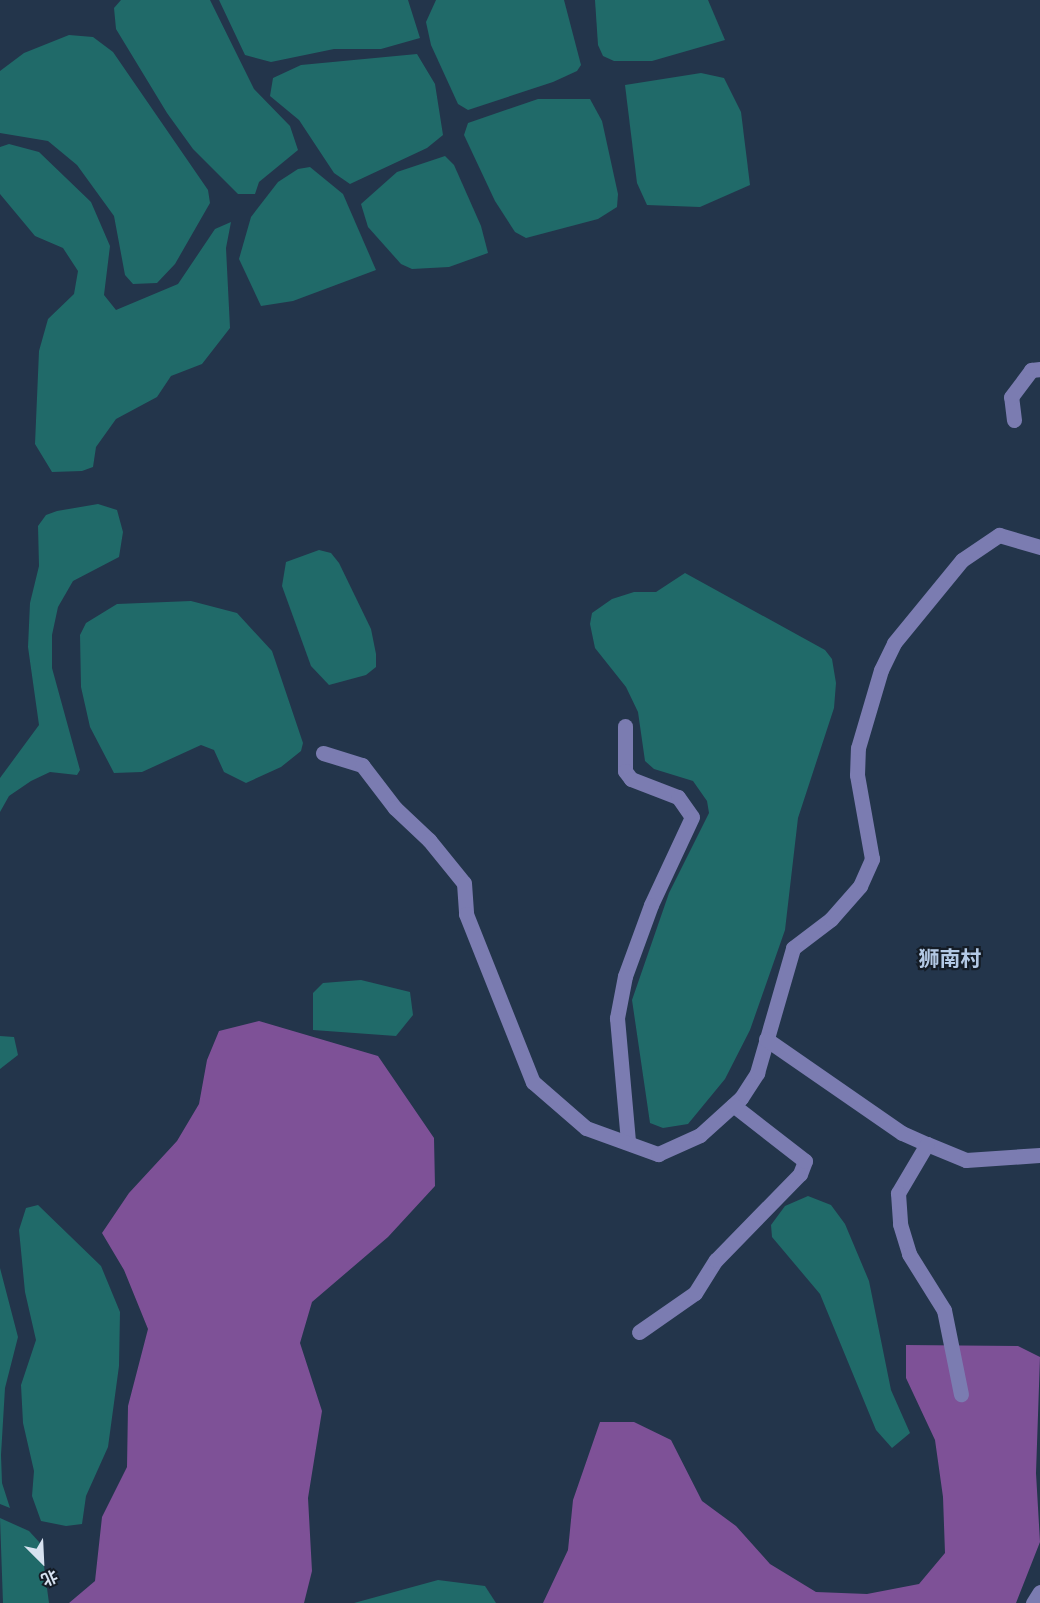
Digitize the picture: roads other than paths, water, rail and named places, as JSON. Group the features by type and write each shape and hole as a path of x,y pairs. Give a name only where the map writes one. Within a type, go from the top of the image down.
{"street":[{"path":"1014,420 1011,397 1031,370 1040,369"},
{"path":"323,753 362,765 395,808 429,840 464,883 466,914 533,1082 586,1128 658,1154 700,1136 734,1105 757,1073 793,948 831,919 860,886 872,859 857,775 858,748 881,670 894,643 962,560 999,535 1040,547"},
{"path":"625,726 625,771 631,779 678,797 692,817 638,935 625,976 617,1018 628,1142"},
{"path":"766,1040 902,1133 927,1144 966,1160 1040,1155"},
{"path":"639,1332 695,1293 716,1260 800,1174 805,1161 734,1105"},
{"path":"927,1144 898,1193 900,1224 909,1254 944,1310 961,1394"},
{"path":"1033,1603 1040,1592"}],"district":[{"name":"狮南村","path":"950,959"}]}
